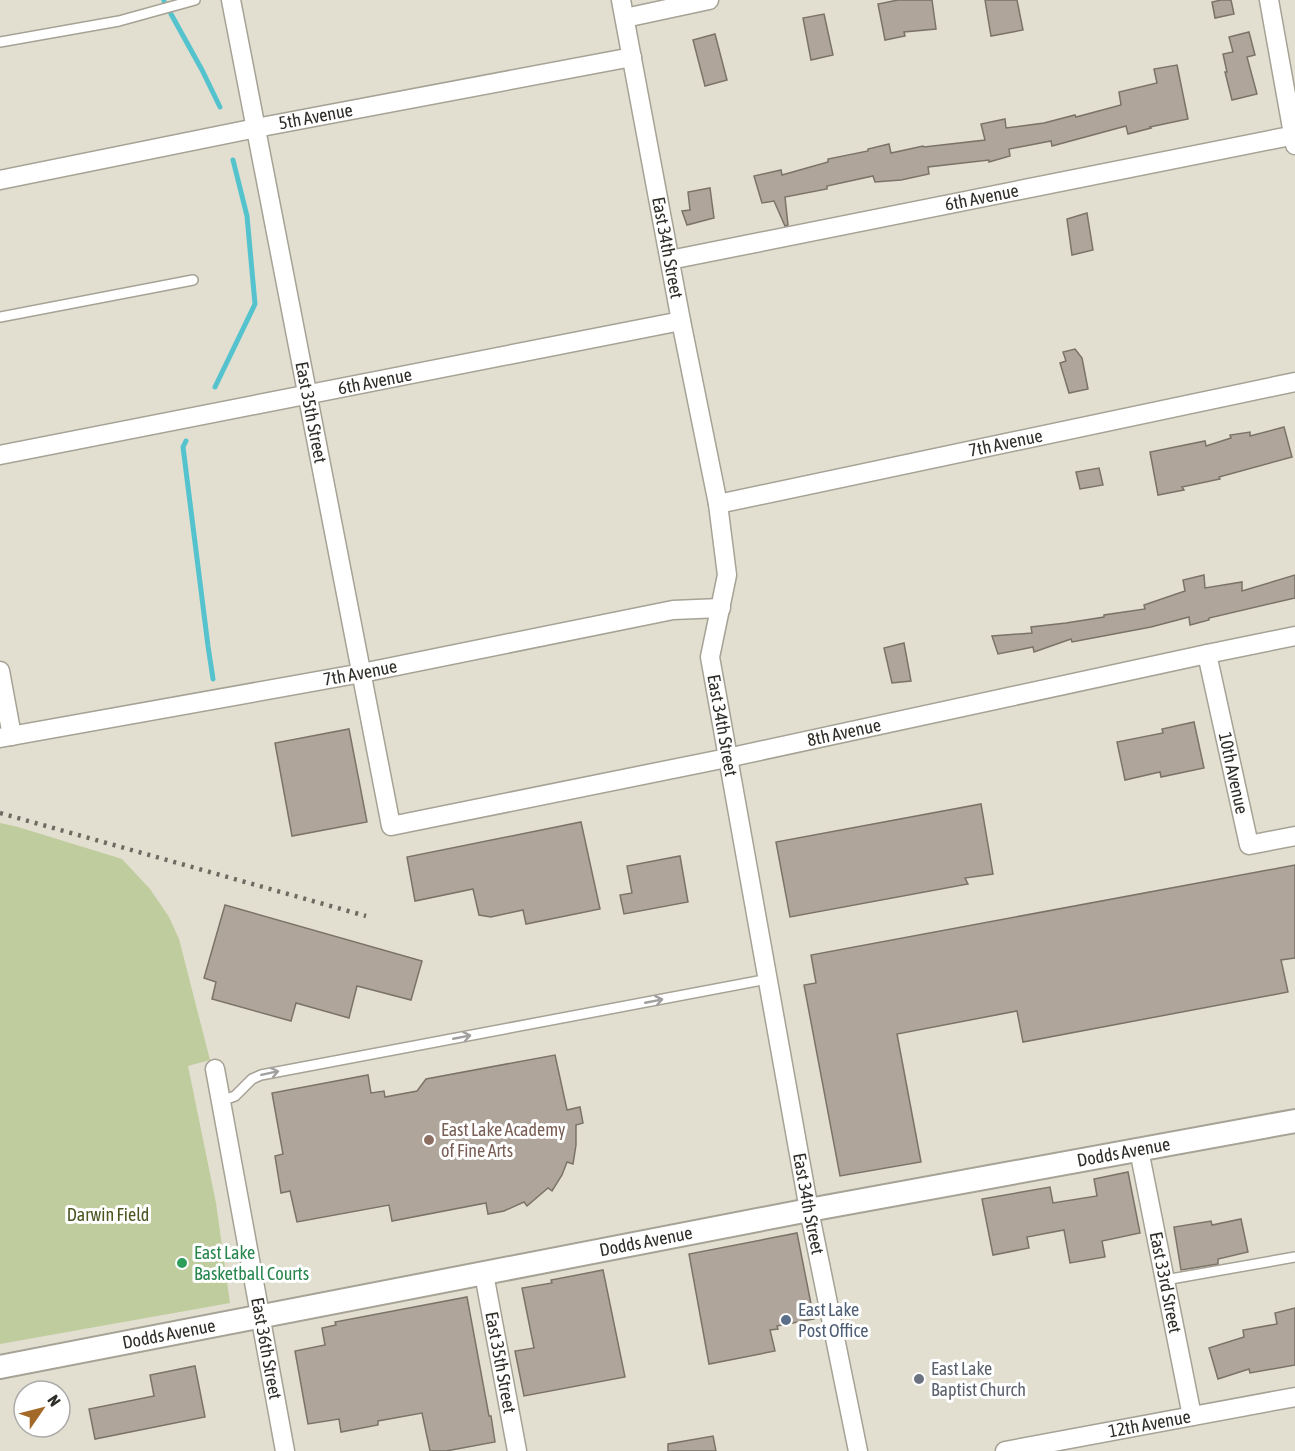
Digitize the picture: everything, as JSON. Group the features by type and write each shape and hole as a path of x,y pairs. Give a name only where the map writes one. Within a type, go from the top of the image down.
{"street":[{"name":"East 35th Street","path":"231,0 391,826"},
{"path":"623,9 709,0"},
{"path":"1269,0 1294,138"},
{"name":"East 34th Street","path":"623,9 681,321 718,504 727,575 710,657 809,1210 858,1451"},
{"name":"5th Avenue","path":"0,180 256,128 632,57"},
{"name":"6th Avenue","path":"670,260 1294,138"},
{"name":"6th Avenue","path":"0,455 681,321"},
{"name":"7th Avenue","path":"718,504 1295,382"},
{"name":"7th Avenue","path":"6,737 362,673 673,610 721,608"},
{"name":"8th Avenue","path":"391,826 728,758 1295,636"},
{"name":"10th Avenue","path":"1207,654 1249,845 1295,836"},
{"path":"0,671 6,737"},
{"name":"East 36th Street","path":"215,1069 285,1451"},
{"name":"Dodds Avenue","path":"0,1366 809,1210 1295,1121"},
{"name":"East 33rd Street","path":"1139,1150 1192,1416"},
{"name":"East 35th Street","path":"484,1274 517,1451"},
{"name":"12th Avenue","path":"1005,1451 1295,1397"}],"lane":[{"path":"0,42 119,21 195,0"},
{"path":"0,317 193,280"},
{"path":"221,1101 236,1096 252,1079 261,1075 768,979"},
{"path":"1165,1280 1295,1257"}],"green space":[{"name":"Darwin Field","path":"0,823 122,859 150,889 169,917 179,939 210,1060 188,1066 216,1203 230,1303 0,1344"}],"building":[{"path":"898,0 932,0 936,29 904,32 905,36 885,40 878,4"},
{"path":"985,0 1017,0 1023,30 991,36"},
{"path":"1231,0 1234,14 1215,18 1212,2"},
{"path":"824,14 833,55 811,60 803,18"},
{"path":"1249,32 1255,55 1247,57 1257,94 1232,100 1223,54 1233,52 1229,37"},
{"path":"715,34 727,80 705,86 693,40"},
{"path":"1177,65 1188,119 1128,134 1126,126 1052,146 1051,141 1009,149 1010,156 989,162 989,160 928,167 929,174 901,180 875,182 873,176 827,186 827,189 785,197 788,225 785,226 774,201 762,203 754,176 781,170 782,175 828,162 828,159 889,144 891,153 923,146 985,140 981,124 1005,119 1006,128 1044,123 1075,115 1076,117 1121,105 1119,92 1157,83 1154,69"},
{"path":"710,188 714,218 687,225 682,211 690,210 688,192"},
{"path":"1087,213 1093,250 1072,255 1067,219"},
{"path":"1075,349 1082,358 1088,389 1069,393 1060,363 1066,361 1063,352"},
{"path":"1284,427 1292,457 1219,477 1220,479 1182,487 1184,490 1158,495 1150,452 1205,441 1206,446 1231,438 1230,435 1250,432 1250,436"},
{"path":"1099,468 1103,485 1080,489 1076,472"},
{"path":"1204,575 1205,588 1242,582 1242,591 1295,575 1295,598 1209,618 1209,620 1190,625 1189,617 1151,627 1072,642 1071,639 1034,652 1033,647 998,654 992,636 1032,633 1031,627 1145,609 1144,605 1185,591 1183,580"},
{"path":"904,643 911,681 892,683 884,648"},
{"path":"1194,722 1204,768 1161,777 1160,772 1125,780 1117,742 1163,733 1162,729"},
{"path":"349,729 367,822 292,836 275,743"},
{"path":"981,804 993,874 965,878 968,884 790,917 776,842"},
{"path":"581,822 600,909 526,924 523,910 491,917 479,915 473,889 415,901 407,857"},
{"path":"680,856 688,902 624,914 620,895 632,893 627,866"},
{"path":"1295,865 1295,958 1281,960 1288,992 1023,1042 1017,1011 897,1034 921,1162 840,1176 804,985 816,983 811,955"},
{"path":"225,905 422,961 411,1000 357,986 349,1018 296,1003 291,1021 212,999 216,982 204,978"},
{"name":"East Lake Academy of Fine Arts","path":"555,1055 567,1110 580,1107 583,1123 576,1125 573,1164 567,1162 552,1191 548,1188 527,1206 524,1202 504,1211 488,1214 486,1203 392,1221 389,1205 297,1222 290,1191 281,1193 275,1156 283,1154 272,1093 368,1075 371,1093 384,1091 385,1097 417,1091 426,1079"},
{"path":"1128,1172 1140,1233 1102,1241 1105,1257 1070,1263 1064,1230 1027,1237 1029,1248 993,1255 982,1199 1050,1187 1053,1203 1097,1196 1094,1179"},
{"path":"1241,1219 1248,1252 1218,1259 1218,1264 1181,1270 1174,1227 1211,1221 1212,1225"},
{"path":"797,1233 814,1319 777,1326 778,1329 770,1330 775,1351 709,1364 689,1254"},
{"path":"603,1270 625,1377 524,1396 515,1351 534,1348 522,1288"},
{"path":"467,1297 495,1442 446,1451 430,1451 422,1413 378,1421 378,1425 341,1432 339,1419 308,1424 295,1351 325,1345 322,1328 336,1325 335,1322"},
{"path":"1295,1308 1295,1365 1250,1373 1249,1369 1218,1379 1209,1348 1244,1337 1243,1330 1277,1324 1275,1313"},
{"path":"195,1366 205,1417 95,1439 89,1409 154,1396 150,1375"},
{"path":"713,1436 716,1451 668,1451 668,1444"}],"waterway":[{"path":"171,14 220,107"},
{"path":"215,387 255,304 247,216 233,160"},
{"path":"186,441 183,447 213,679"}],"railway":[{"path":"0,813 366,916"}],"place":[{"name":"East Lake Academy of Fine Arts","path":"429,1140"},
{"name":"East Lake Basketball Courts","path":"182,1263"},
{"name":"East Lake Post Office","path":"786,1320"},
{"name":"East Lake Baptist Church","path":"919,1379"}]}
